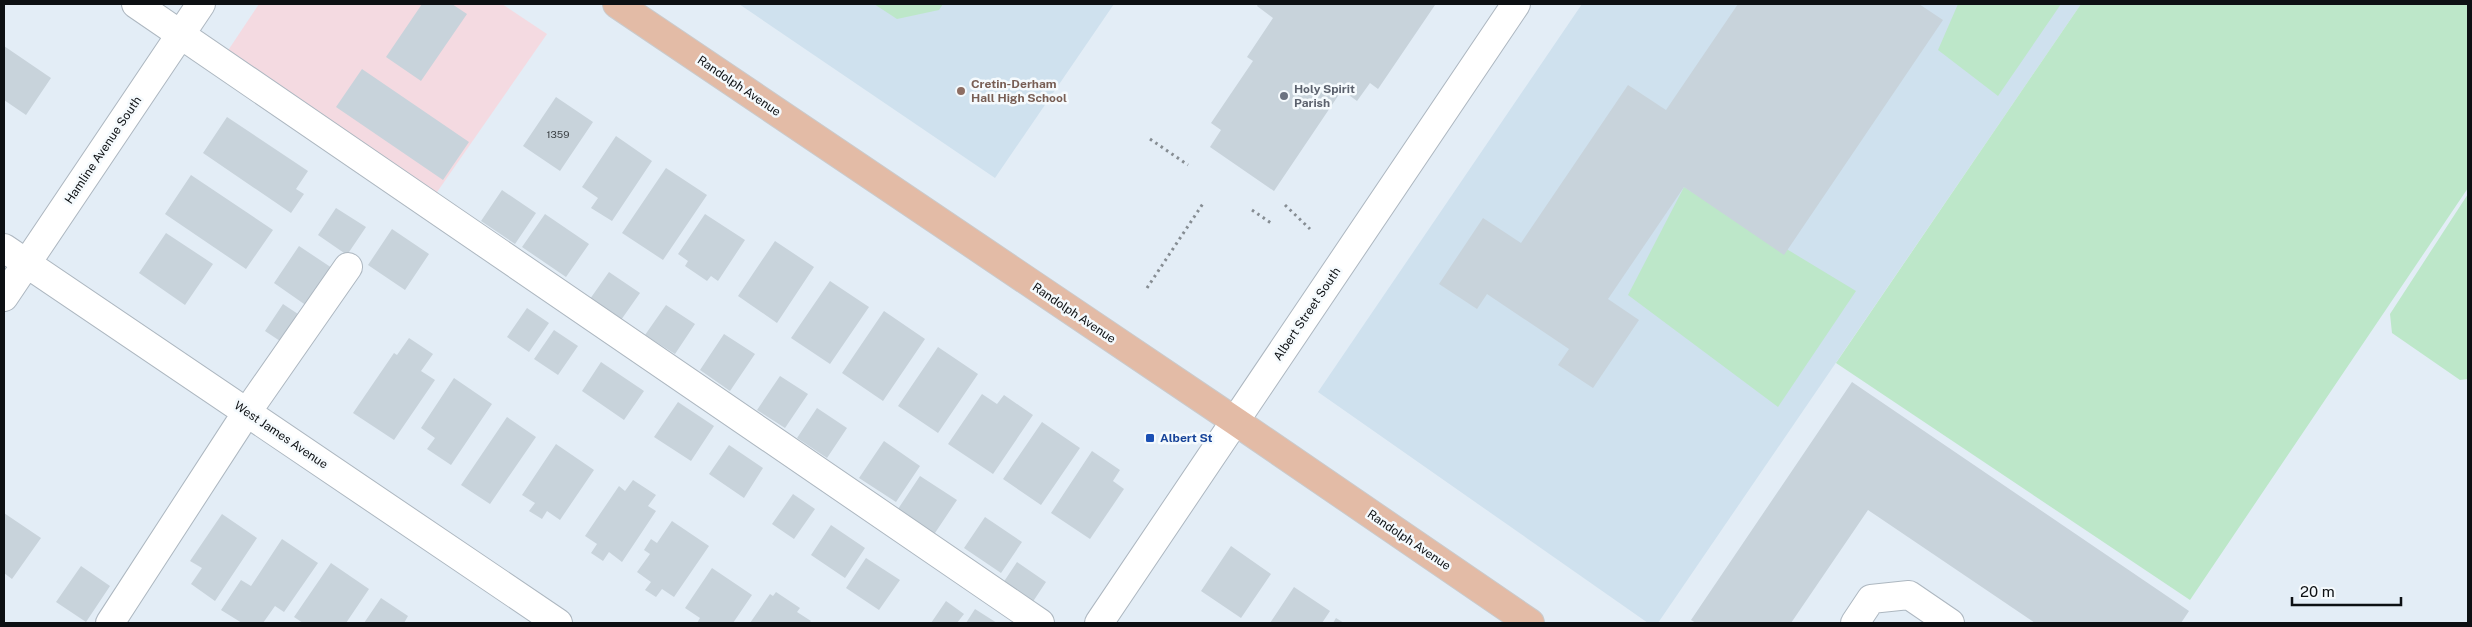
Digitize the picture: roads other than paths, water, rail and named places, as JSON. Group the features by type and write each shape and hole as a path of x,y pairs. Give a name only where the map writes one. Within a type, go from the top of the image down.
{"main road":[{"name":"Randolph Avenue","path":"617,4 1235,421 1530,623"}],"street":[{"path":"136,4 1040,623"},
{"name":"Hamline Avenue South","path":"4,297 202,4"},
{"name":"Albert Street South","path":"1099,623 1516,4"},
{"name":"West James Avenue","path":"4,248 558,623"},
{"path":"110,623 247,412 348,267"},
{"path":"1855,623 1871,600 1909,595 1950,623"}],"place":[{"name":"Cretin-Derham Hall High School","path":"961,91"},
{"name":"Holy Spirit Parish","path":"1284,96"},
{"name":"Albert St","path":"1150,438"}]}
